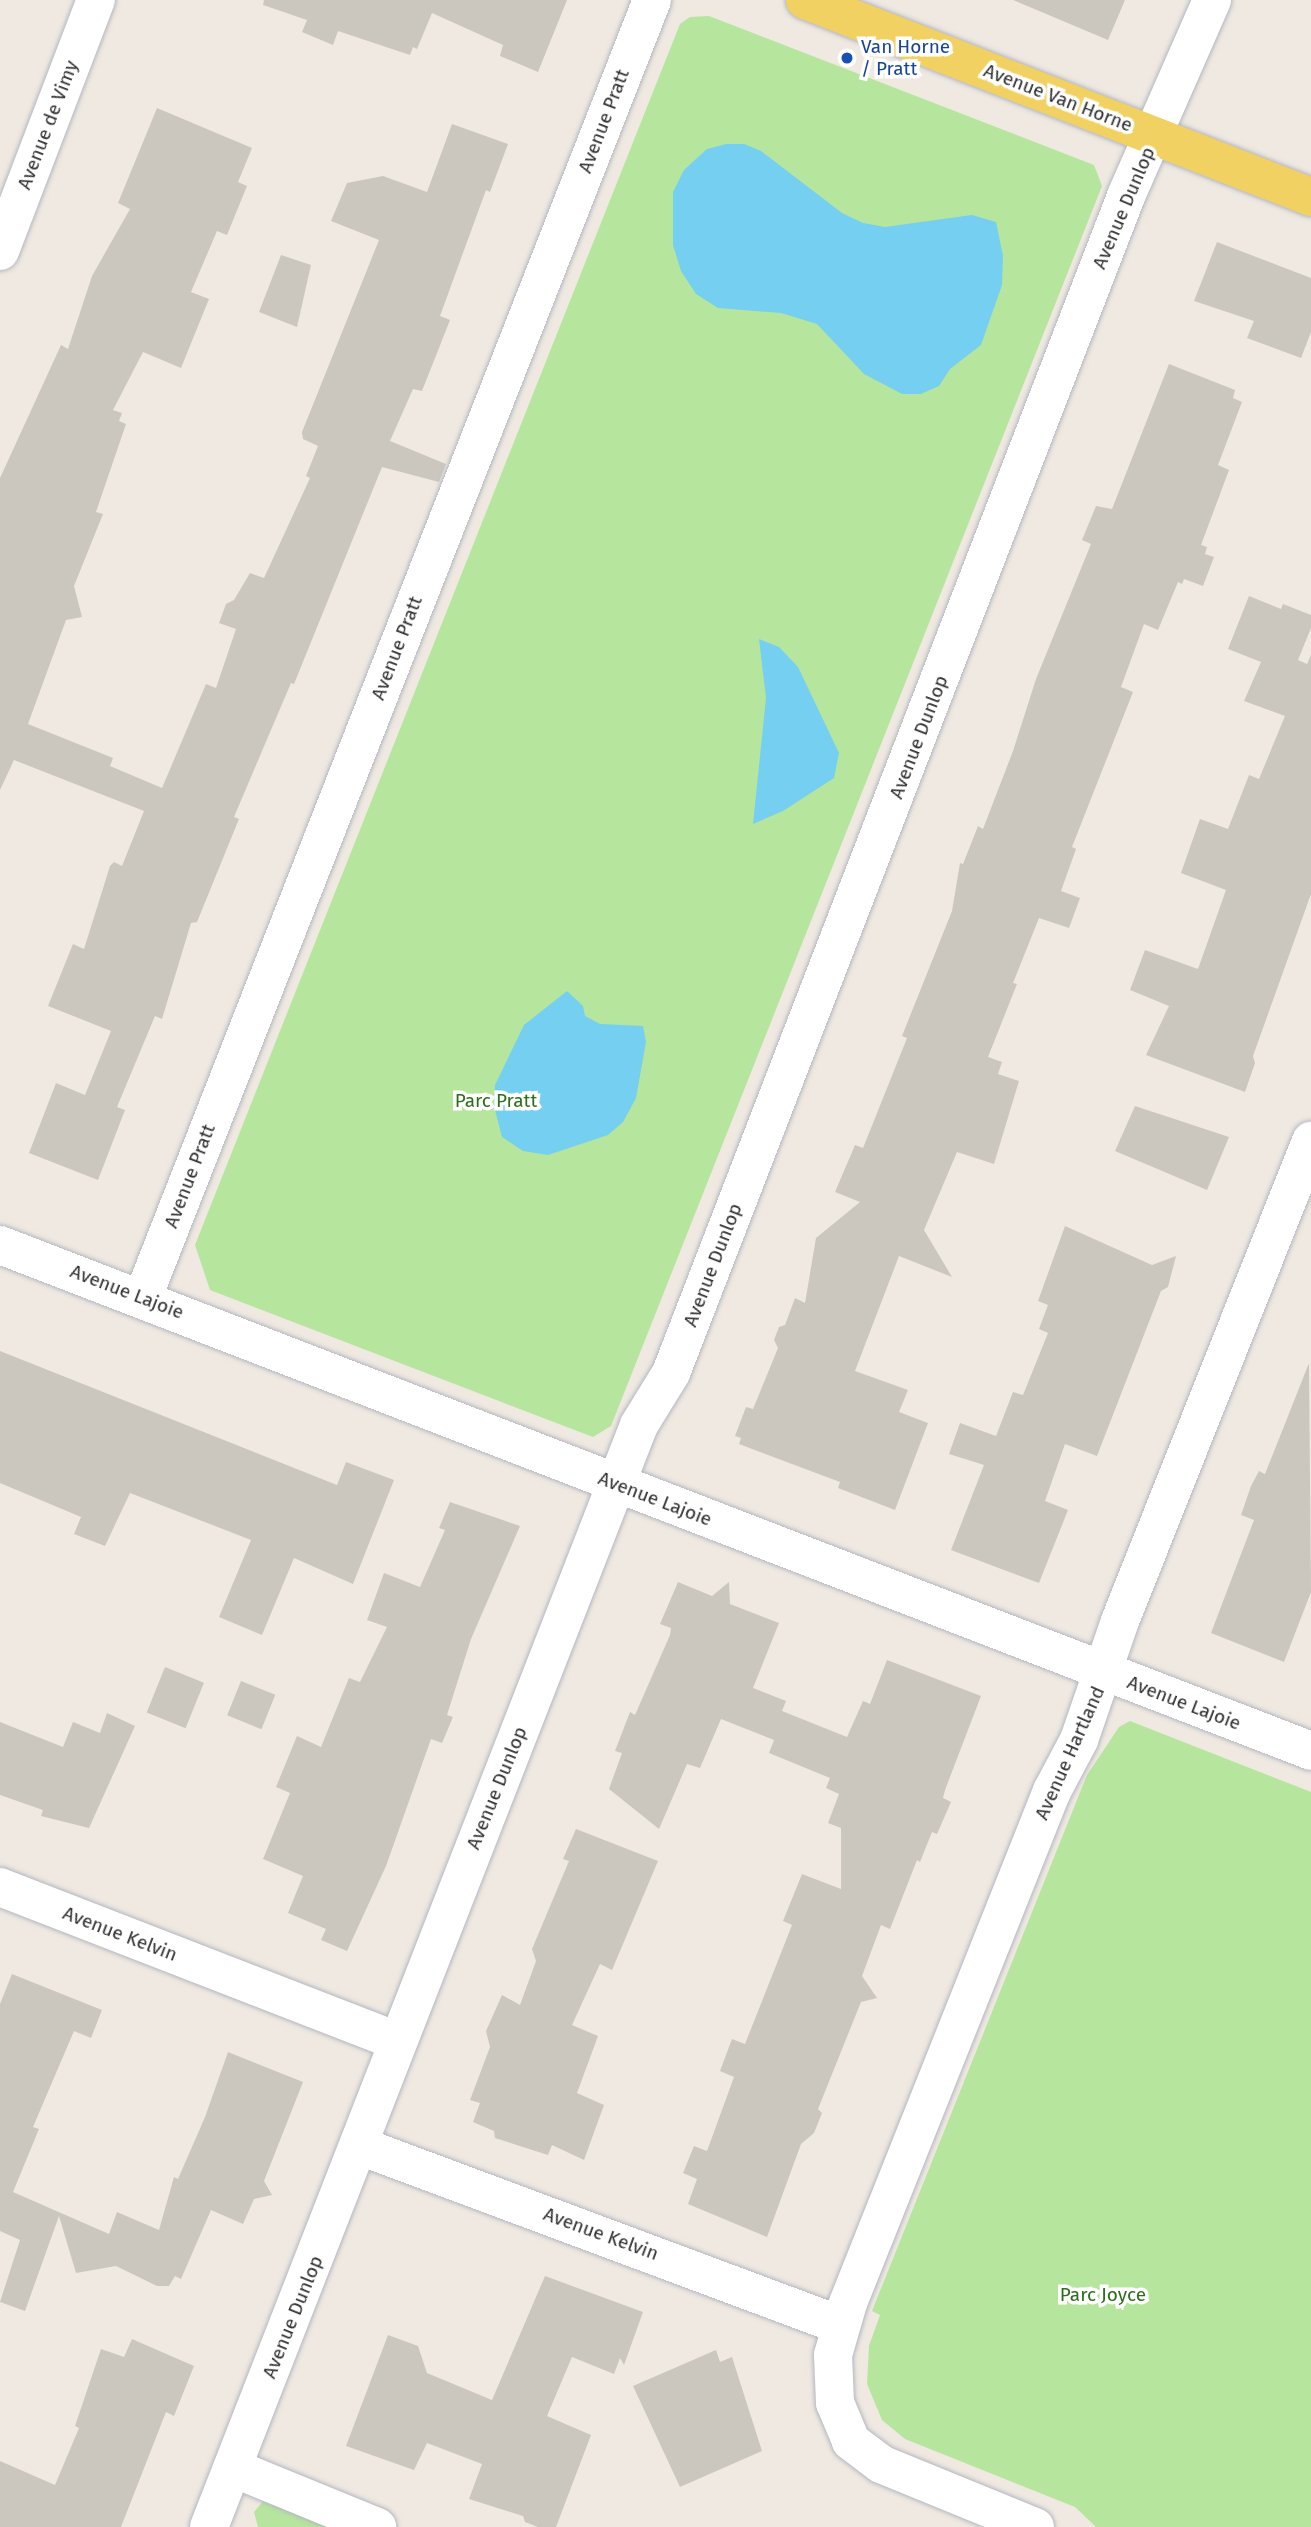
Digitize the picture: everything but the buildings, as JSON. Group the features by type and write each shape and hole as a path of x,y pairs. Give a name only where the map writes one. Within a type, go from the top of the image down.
{"main road":[{"name":"Avenue Van Horne","path":"805,0 1311,197"}],"street":[{"name":"Avenue de Vimy","path":"0,251 96,0"},
{"name":"Avenue Pratt","path":"143,1297 652,0"},
{"name":"Avenue Dunlop","path":"214,2525 233,2469 360,2146 397,2041 618,1485 639,1425 671,1373 1126,196 1212,0"},
{"name":"Avenue Hartland","path":"1035,2527 881,2464 850,2441 835,2403 832,2355 840,2325 1052,1791 1079,1740 1121,1621 1311,1141"},
{"name":"Avenue Lajoie","path":"0,1245 143,1297 618,1485 1311,1751"},
{"name":"Avenue Kelvin","path":"0,1887 397,2041"},
{"name":"Avenue Kelvin","path":"360,2146 840,2325"},
{"path":"233,2469 377,2527"}],"green space":[{"name":"Parc Pratt","path":"709,16 1094,165 1102,186 611,1426 593,1437 210,1290 195,1245 680,24 690,17"},
{"name":"Parc Joyce","path":"1130,1721 1311,1792 1311,2527 1096,2527 1075,2507 905,2439 882,2420 867,2384 869,2346 880,2315 872,2311 1087,1775 1119,1727"},
{"path":"264,2500 344,2527 258,2527 254,2512"}],"water":[{"path":"726,144 744,144 761,151 842,213 863,223 885,227 972,215 996,222 1003,256 1002,285 981,345 950,369 939,386 921,394 902,394 864,374 817,324 781,313 718,308 696,294 681,271 673,245 673,192 684,170 707,149"},
{"path":"759,639 779,647 798,667 839,753 834,778 783,811 753,824 766,698"},
{"path":"567,991 583,1006 585,1016 600,1024 643,1026 646,1042 636,1098 623,1122 608,1135 548,1155 523,1151 502,1137 494,1106 495,1085 524,1025"}],"place":[{"name":"Van Horne / Pratt","path":"847,58"}]}
